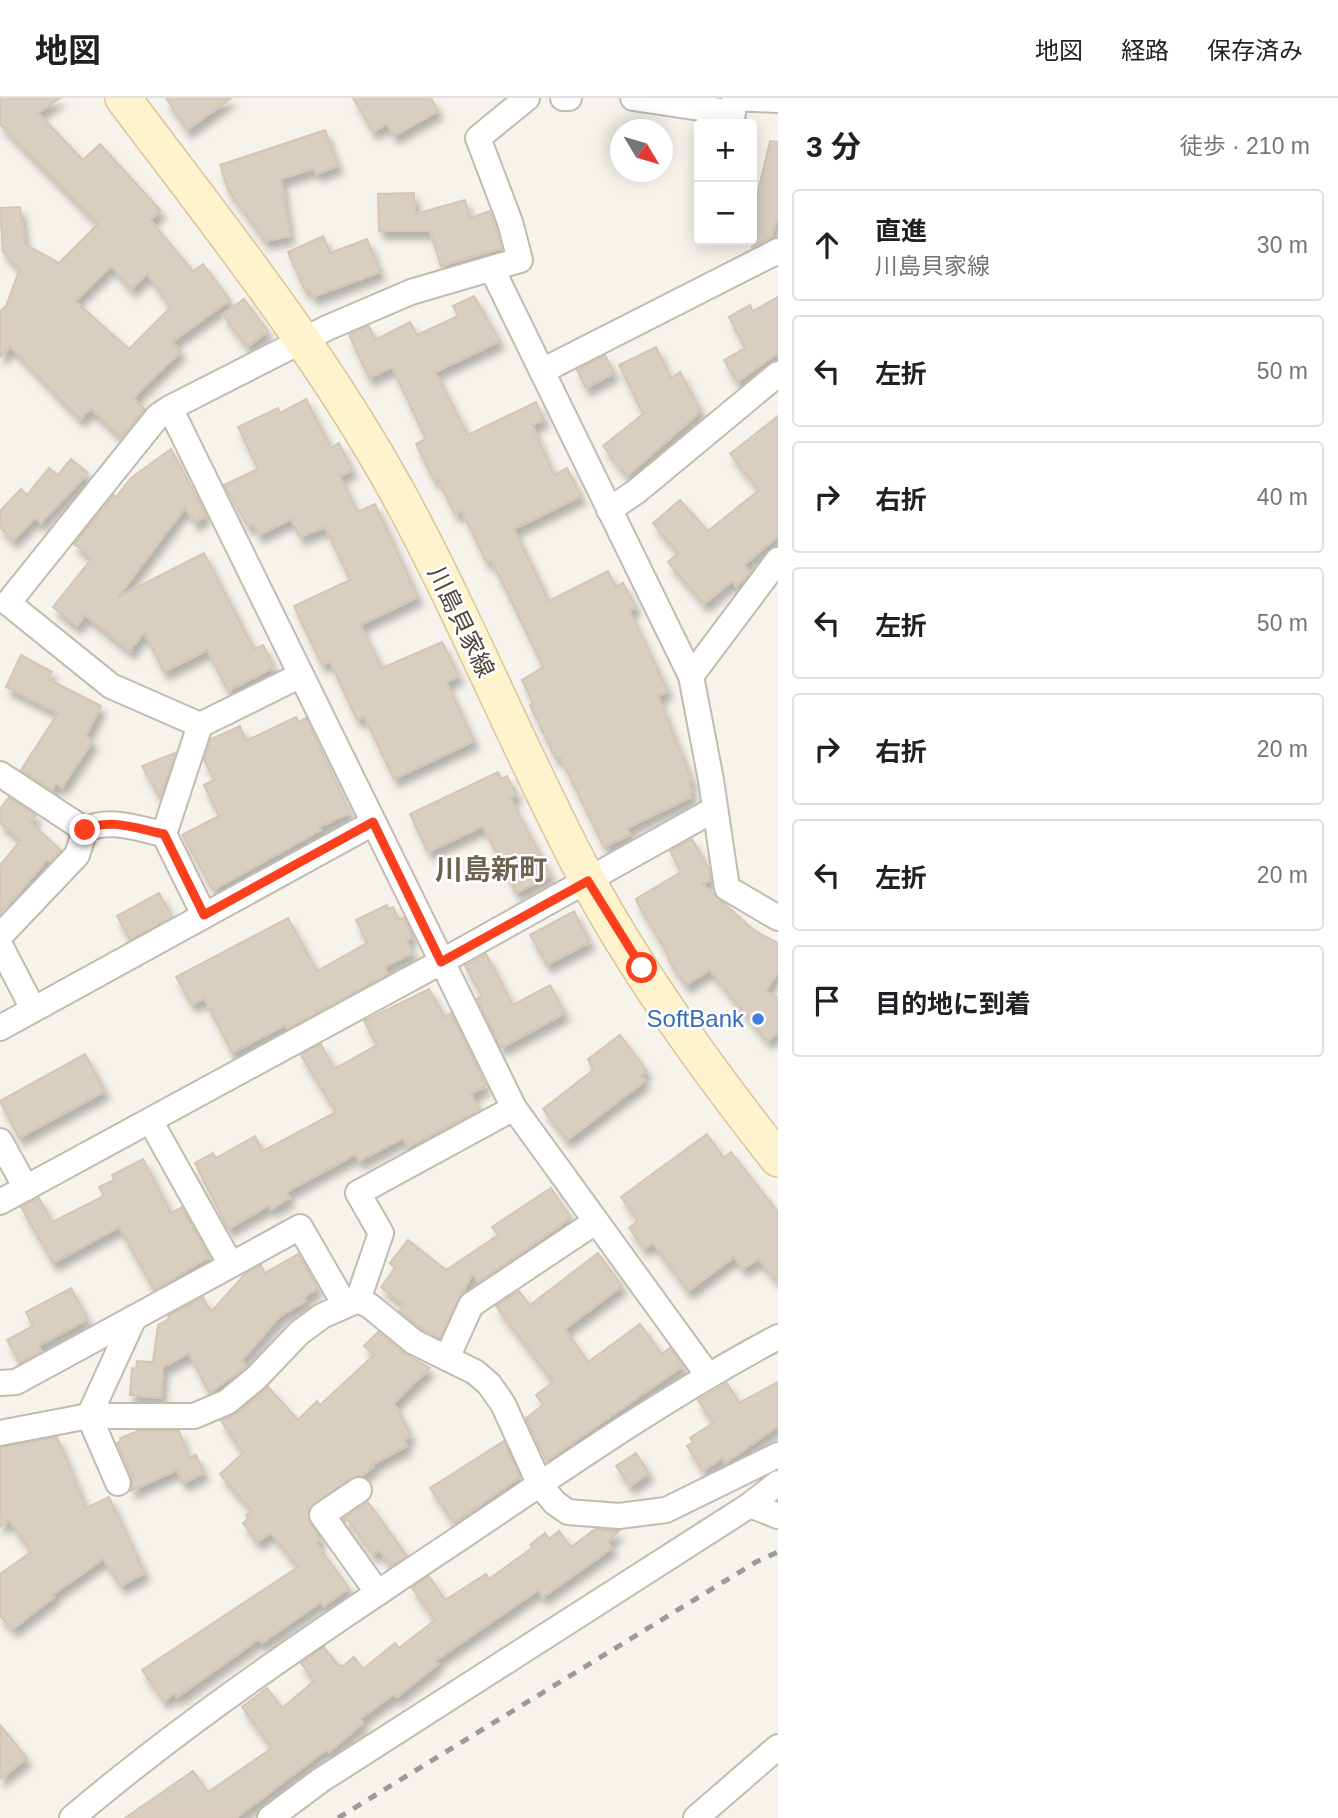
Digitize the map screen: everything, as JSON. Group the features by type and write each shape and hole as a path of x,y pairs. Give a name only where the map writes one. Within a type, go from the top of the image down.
{"main road":[{"name":"川島貝家線","path":"123,98 305,340 399,495 588,881 734,1103 778,1158"}],"street":[{"path":"200,725 111,686 4,601 150,426 170,408 305,340 411,292 520,260 510,222 478,138 527,98"},
{"path":"563,98 569,98"},
{"path":"634,98 733,113 734,98 778,100"},
{"path":"542,371 778,251"},
{"path":"492,268 691,676 727,888 778,918"},
{"path":"609,510 637,491 778,374"},
{"path":"170,408 514,1108 707,1374"},
{"path":"691,676 778,561"},
{"path":"204,915 164,834 200,725 301,675"},
{"path":"0,774 85,830"},
{"path":"0,1202 151,1122 715,809"},
{"path":"0,1027 373,822"},
{"path":"0,936 77,855 85,830 95,824 117,824 164,834"},
{"path":"0,945 33,1009"},
{"path":"0,1433 89,1416 194,1416 215,1408 242,1391 299,1333 352,1302 381,1233 358,1193 514,1108"},
{"path":"151,1122 231,1265"},
{"path":"0,1140 26,1188"},
{"path":"447,1358 471,1305 596,1222"},
{"path":"0,1383 16,1382 300,1227 352,1302 414,1342 475,1372 497,1392 540,1485 555,1503 568,1512 619,1516 666,1510 778,1455"},
{"path":"118,1483 89,1416 134,1318"},
{"path":"72,1818 129,1770 378,1593 707,1374 778,1337"},
{"path":"270,1818 333,1772 750,1505 778,1483"},
{"path":"359,1490 322,1515 378,1593"},
{"path":"750,1505 778,1516"},
{"path":"696,1818 778,1747"}],"building":[{"path":"0,98 60,98 38,113 83,160 100,144 161,211 150,220 193,271 203,264 230,300 172,342 181,351 133,398 145,409 121,437 91,409 80,419 11,347 0,357 0,311 6,306 20,268 3,252 0,208 20,207 25,244 59,263 98,224 0,124","holes":["111,266 131,289 147,274 171,307 129,349 75,301"]},
{"path":"166,98 231,98 187,130"},
{"path":"353,98 431,98 438,111 394,136 387,124 373,132"},
{"path":"325,130 338,166 316,174 314,168 281,179 290,236 265,241 228,190 220,165"},
{"path":"770,141 778,142 778,212 772,237 757,244 757,196"},
{"path":"414,193 415,214 465,200 470,218 490,211 502,248 441,266 430,231 379,231 378,194"},
{"path":"323,236 330,253 367,239 380,272 313,297 310,289 305,291 288,252"},
{"path":"474,296 500,341 435,372 468,435 536,402 544,420 532,425 554,475 567,468 581,496 514,529 549,601 608,571 616,587 623,583 636,607 629,610 668,691 658,696 692,781 689,783 693,792 689,794 691,797 627,828 630,835 604,847 560,757 556,759 530,705 533,704 522,680 543,667 510,598 491,560 486,562 462,511 455,514 438,479 434,481 416,444 426,439 392,367 369,378 349,335 369,326 375,340 410,322 417,335 458,316 453,306"},
{"path":"778,297 778,353 737,382 724,360 745,348 729,317 750,305 753,311"},
{"path":"244,299 268,331 247,347 223,315"},
{"path":"656,347 671,378 680,372 701,411 627,476 603,446 643,414 619,365"},
{"path":"605,355 614,373 586,388 577,370"},
{"path":"306,399 331,448 339,443 352,470 340,476 357,512 375,504 418,597 360,625 382,668 442,642 459,676 446,682 474,741 394,779 364,716 357,720 330,661 322,665 294,606 350,580 325,527 300,537 291,519 259,535 253,524 248,526 224,485 258,469 238,427 278,408 280,413"},
{"path":"778,416 778,536 744,565 750,573 747,577 736,586 732,581 704,604 668,562 678,553 653,523 680,500 708,531 759,490 730,454"},
{"path":"171,449 206,515 195,523 185,508 118,597 204,553 254,649 263,645 274,667 228,691 207,650 164,672 144,632 130,651 85,615 77,626 53,607 92,558 74,544 131,478"},
{"path":"71,459 88,473 41,523 35,518 13,540 0,527 0,511 21,489 27,495 49,468 58,475"},
{"path":"21,655 52,672 48,679 101,706 86,736 93,741 62,787 56,783 52,790 21,770 58,713 6,687"},
{"path":"296,717 299,722 306,718 350,813 319,827 321,830 213,890 182,835 219,816 204,785 214,780 204,760 211,739 240,726 246,741"},
{"path":"175,753 160,798 142,766"},
{"path":"498,772 501,779 507,776 517,795 510,798 551,875 516,893 483,826 428,852 410,814"},
{"path":"9,797 36,815 31,823 61,850 50,862 47,860 0,914 0,865 21,840 0,823 0,809"},
{"path":"692,839 709,869 711,880 702,884 755,931 778,943 778,971 766,991 778,998 778,1033 767,1041 710,970 686,985 668,960 670,958 637,902 636,899 681,872 670,851"},
{"path":"159,893 172,917 130,940 117,916"},
{"path":"387,905 388,909 393,907 399,920 404,917 413,937 406,940 413,953 384,967 388,974 287,1029 285,1025 232,1053 204,998 192,1005 176,977 288,918 317,971 367,943 356,920"},
{"path":"574,911 590,942 547,965 530,935"},
{"path":"486,954 513,1005 550,985 565,1013 501,1048 477,999 482,996 465,966"},
{"path":"429,989 445,1017 451,1013 486,1086 471,1094 480,1110 408,1147 403,1138 359,1161 356,1154 286,1192 290,1198 271,1209 269,1205 228,1229 195,1163 213,1153 216,1158 255,1136 263,1151 336,1112 301,1055 321,1044 334,1069 377,1045 364,1021"},
{"path":"620,1035 647,1071 641,1075 645,1081 567,1140 543,1109 593,1070 588,1059"},
{"path":"85,1054 105,1091 19,1138 0,1101"},
{"path":"707,1134 724,1158 731,1152 778,1212 778,1282 758,1259 743,1269 734,1257 688,1291 653,1243 644,1249 629,1228 638,1221 621,1197"},
{"path":"143,1159 171,1213 182,1207 209,1257 154,1290 119,1227 53,1263 21,1207 39,1198 52,1222 104,1196 99,1187 114,1180 112,1175"},
{"path":"551,1188 571,1218 478,1282 472,1274 440,1338 422,1329 399,1311 404,1305 381,1287 395,1268 390,1263 408,1240 446,1270 498,1235 492,1227"},
{"path":"598,1253 622,1286 565,1329 588,1362 640,1324 662,1354 670,1348 683,1366 546,1461 526,1418 543,1405 536,1395 553,1382 496,1306 519,1291 530,1305"},
{"path":"298,1254 318,1289 304,1297 306,1301 280,1316 242,1360 246,1367 209,1393 189,1353 163,1367 161,1398 130,1395 132,1368 136,1369 137,1361 153,1362 158,1325 170,1318 168,1316 203,1297 211,1312 244,1275 261,1265 265,1273"},
{"path":"71,1288 88,1319 38,1346 41,1351 20,1363 7,1340 33,1326 26,1312"},
{"path":"378,1332 405,1354 430,1368 394,1403 411,1436 404,1440 407,1446 371,1465 373,1467 361,1476 351,1478 308,1509 310,1523 321,1539 316,1543 349,1588 324,1606 321,1602 262,1643 259,1639 177,1697 174,1693 164,1701 142,1670 298,1567 271,1533 257,1542 243,1523 248,1519 246,1515 252,1511 220,1474 243,1453 221,1421 236,1414 268,1387 298,1420 317,1401 320,1405 374,1355 364,1346"},
{"path":"778,1382 778,1426 725,1463 722,1458 703,1471 687,1446 693,1442 690,1438 713,1423 698,1400 727,1383 739,1403"},
{"path":"138,1431 179,1431 189,1458 196,1455 204,1473 183,1483 177,1470 131,1491 132,1477 117,1443 121,1441 120,1438"},
{"path":"57,1437 86,1508 109,1497 145,1573 121,1586 103,1559 52,1595 54,1597 13,1629 0,1616 0,1574 31,1552 9,1520 0,1527 0,1447"},
{"path":"504,1441 520,1477 454,1523 430,1488"},
{"path":"636,1453 649,1473 630,1486 616,1466"},
{"path":"368,1502 407,1556 391,1566 379,1550 373,1555 348,1520 345,1522 343,1519"},
{"path":"595,1529 619,1531 608,1542 612,1548 543,1597 538,1590 435,1661 438,1664 397,1697 394,1694 360,1719 363,1723 329,1752 327,1749 236,1818 125,1818 193,1771 208,1792 272,1748 242,1707 267,1688 282,1708 314,1681 301,1663 324,1647 338,1665 343,1666 354,1657 363,1669 395,1643 399,1648 435,1620 412,1588 429,1576 445,1600 486,1574 489,1579 532,1548 530,1545 545,1533 549,1539 559,1531 571,1547"},
{"path":"0,1725 27,1758 0,1779"}],"railway":[{"path":"338,1818 756,1562 778,1552"}],"place":[{"name":"SoftBank","path":"758,1019"}],"district":[{"name":"川島新町","path":"491,869"}],"route":[{"path":"85,830 95,824 117,824 164,834 204,915 373,822 441,962 588,881 642,968"}]}
